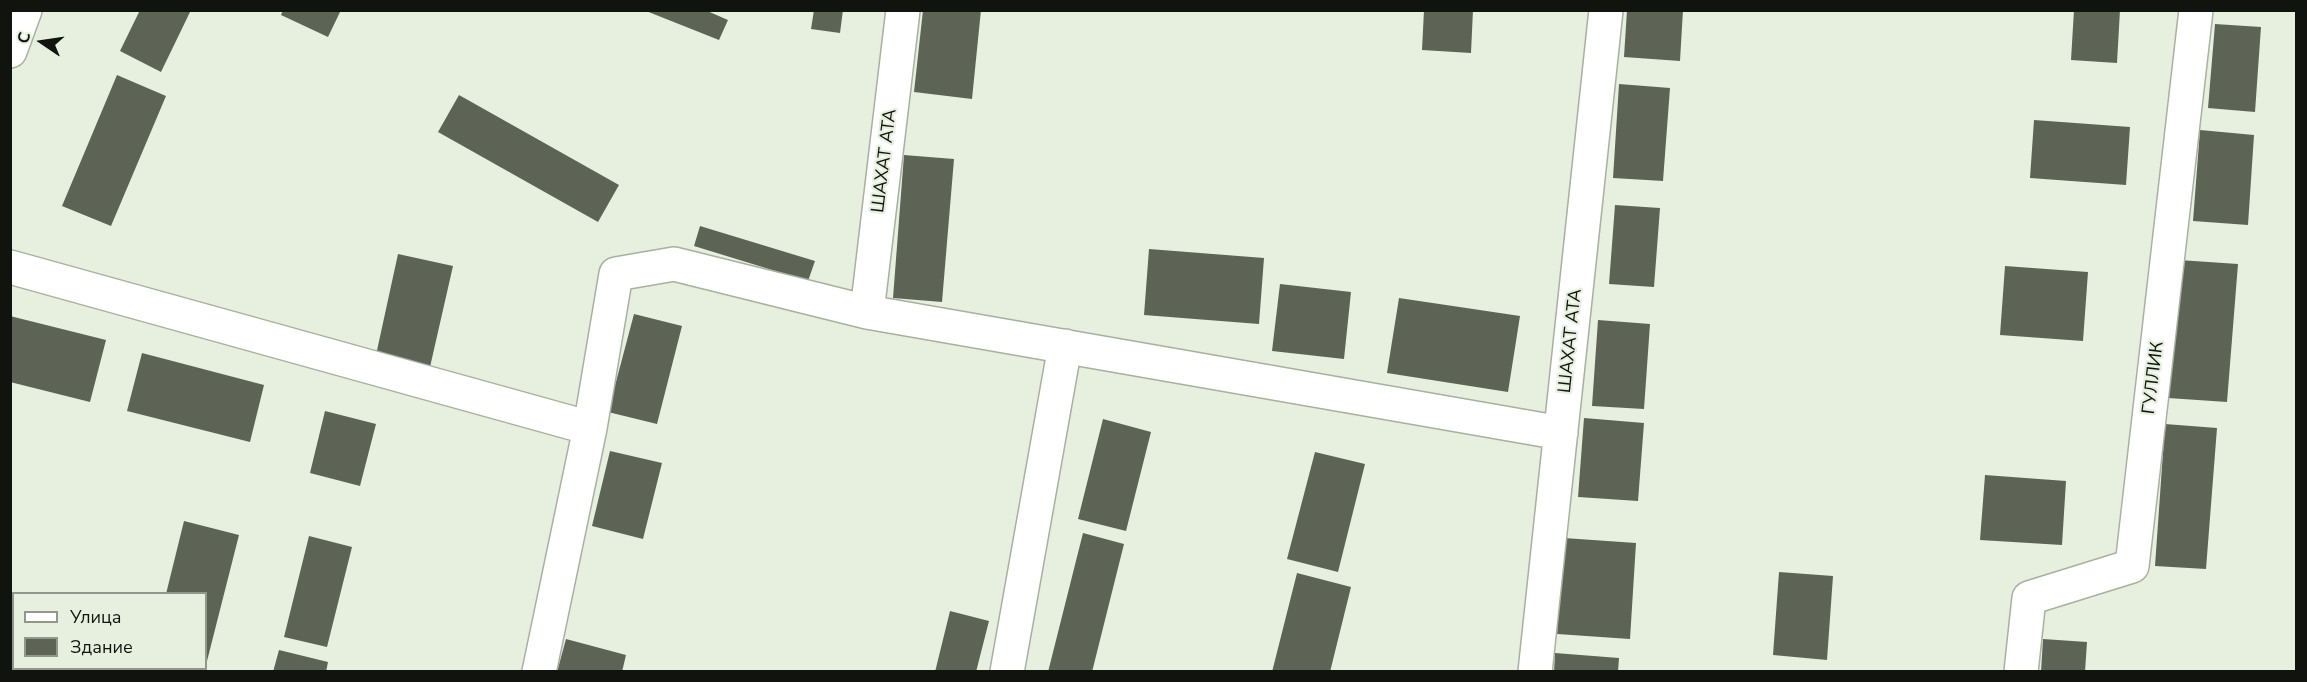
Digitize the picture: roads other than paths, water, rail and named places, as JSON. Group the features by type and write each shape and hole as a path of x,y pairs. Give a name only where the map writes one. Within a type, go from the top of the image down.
{"street":[{"path":"10,51 25,10"},
{"name":"ШАХАТ АТА","path":"867,312 903,10"},
{"name":"ШАХАТ АТА","path":"1535,672 1606,10"},
{"name":"ГУЛЛИК","path":"2021,672 2029,598 2132,566 2196,10"},
{"path":"539,672 590,428 616,274 674,264 867,312 1561,432"},
{"path":"10,267 590,428"},
{"path":"1007,672 1065,346"}]}
